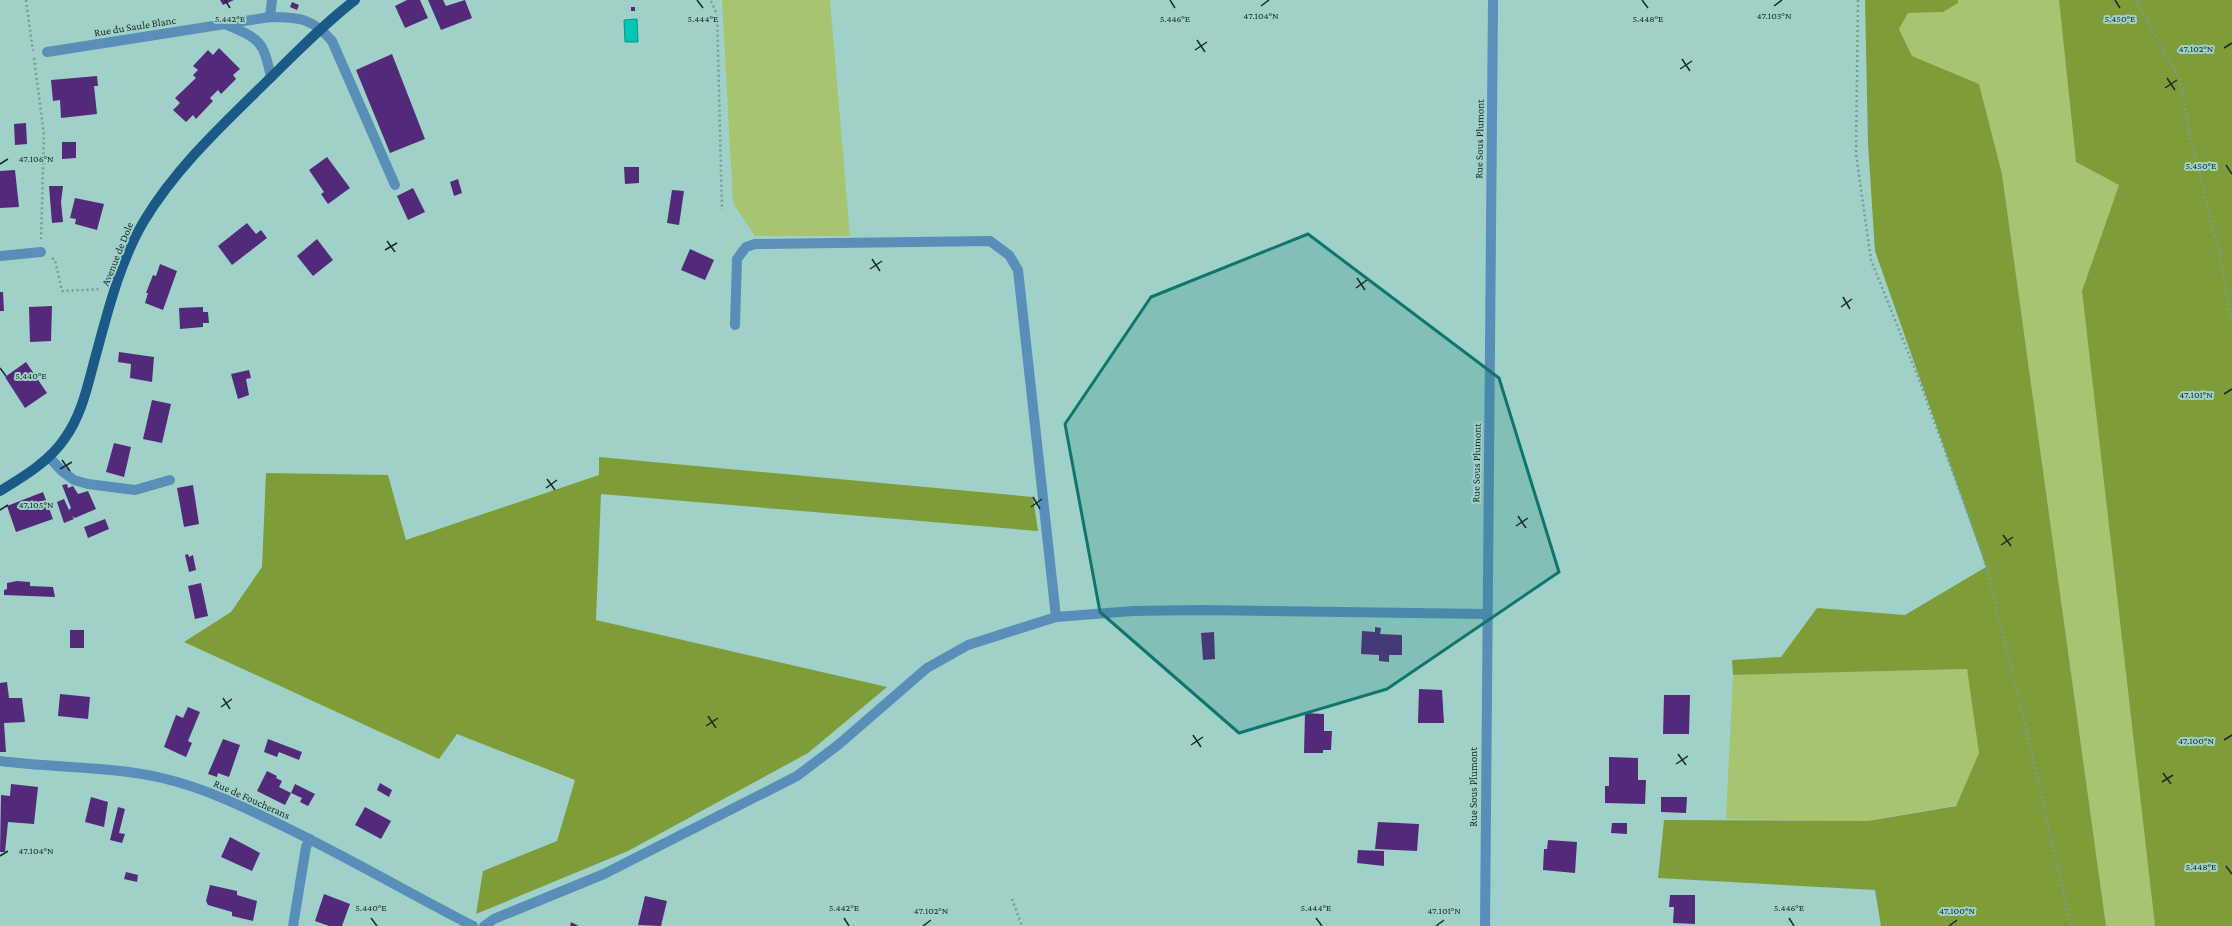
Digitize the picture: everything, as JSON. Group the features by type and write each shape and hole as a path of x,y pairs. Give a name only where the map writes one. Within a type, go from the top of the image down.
{"main road":[{"name":"Avenue de Dole","path":"0,491 49,457 65,438 80,409 116,289 127,258 143,222 167,187 183,168 271,77 321,28 355,0"}],"street":[{"path":"270,17 272,0"},
{"name":"Rue Sous Plumont","path":"1485,926 1486,614 1493,0"},
{"name":"Rue du Saule Blanc","path":"48,52 270,17 296,17 321,28"},
{"path":"225,24 254,37 266,54 271,77"},
{"path":"321,28 332,41 395,185"},
{"path":"735,325 737,259 746,247 755,244 990,241 1010,255 1018,270 1056,617"},
{"path":"0,256 41,252"},
{"path":"49,457 62,471 74,480 88,484 135,490 170,480"},
{"path":"484,926 494,918 604,874 797,776 838,745 927,668 968,646 1056,617 1134,611 1200,610 1486,614"},
{"name":"Rue de Foucherans","path":"0,761 162,778 197,788 235,802 310,839 473,926"},
{"path":"294,926 306,847 310,839"}],"path":[{"path":"26,0 44,134 41,252 55,260 62,291 99,290 104,286"},
{"path":"1858,0 1856,154 1871,260 1918,377 1983,555 2026,728 2071,926"},
{"path":"2136,0 2180,80 2191,141 2220,256 2232,324"},
{"path":"711,1 717,14 722,210"},
{"path":"1012,899 1022,926"}],"highlighted area":[{"path":"1308,234 1499,378 1559,572 1387,689 1239,733 1100,612 1065,424 1151,297"}],"green space":[{"path":"722,0 830,0 850,236 755,236 733,203"},
{"path":"1865,0 1958,0 1958,3 1943,12 1908,13 1899,29 1912,56 1979,84 2002,174 2106,926 1881,926 1875,890 1658,878 1664,820 1868,821 1956,806 1979,753 1967,669 1733,675 1732,660 1781,657 1817,608 1905,615 1986,567 1875,251 1868,144"},
{"path":"1958,0 2059,0 2076,162 2119,185 2082,291 2155,926 2106,926 2002,174 1979,84 1912,56 1899,29 1908,13 1943,12 1958,3"},
{"path":"2059,0 2232,0 2232,926 2155,926 2082,291 2119,185 2076,162"},
{"path":"599,457 1033,497 1038,531 601,494 596,620 887,687 808,753 628,851 476,914 483,871 557,841 575,780 457,734 439,759 184,642 231,612 262,567 266,473 388,475 406,540 599,475"},
{"path":"1967,669 1980,753 1956,805 1868,821 1726,819 1733,675"}],"water":[{"path":"637,19 638,42 625,42 624,20"}],"building":[{"path":"220,0 234,0 223,5"},
{"path":"407,0 420,0 428,18 405,28 395,6"},
{"path":"428,0 443,0 446,6 465,0 472,18 441,30"},
{"path":"292,2 299,5 297,10 290,7"},
{"path":"631,7 635,7 635,11 631,11"},
{"path":"219,48 240,69 233,75 236,79 221,94 218,90 210,98 213,101 196,119 193,115 186,122 173,110 180,103 175,98 196,78 193,75 198,70 193,66 208,50 213,55"},
{"path":"392,54 425,139 390,153 356,70"},
{"path":"97,76 98,86 94,86 97,114 61,118 60,100 53,101 51,80"},
{"path":"26,123 27,144 15,145 14,124"},
{"path":"62,142 76,142 76,158 62,159"},
{"path":"327,157 350,188 328,204 321,194 324,192 309,170"},
{"path":"624,167 639,167 639,183 625,184"},
{"path":"15,170 19,207 0,208 0,171"},
{"path":"458,179 462,193 454,196 450,182"},
{"path":"49,186 63,186 61,202 63,222 52,223"},
{"path":"413,188 425,212 408,220 397,196"},
{"path":"672,190 684,191 679,225 667,223"},
{"path":"75,198 104,204 97,230 75,224 76,219 70,218"},
{"path":"247,223 256,234 261,230 267,238 232,265 218,246"},
{"path":"317,239 333,260 313,276 297,256"},
{"path":"690,249 714,260 705,280 681,270"},
{"path":"160,264 177,271 163,310 145,303 148,293 146,293 153,275 156,276"},
{"path":"0,292 3,292 4,311 0,311"},
{"path":"52,306 51,341 30,342 29,307"},
{"path":"203,307 203,312 208,312 209,323 203,323 203,327 180,329 179,308"},
{"path":"119,352 154,357 152,382 130,378 131,364 118,362"},
{"path":"26,362 47,393 25,408 5,377"},
{"path":"249,370 251,378 246,379 249,395 238,399 231,374"},
{"path":"152,400 171,404 162,443 143,439"},
{"path":"114,443 131,447 124,477 106,472"},
{"path":"67,484 68,488 73,486 78,494 88,491 96,509 75,518 72,516 74,519 64,523 57,502 64,499 69,510 71,508 62,485"},
{"path":"193,485 199,524 184,527 177,488"},
{"path":"43,492 53,519 16,532 7,506"},
{"path":"105,519 109,529 88,538 84,527"},
{"path":"188,554 189,557 193,555 196,570 189,572 185,555"},
{"path":"17,581 30,582 30,586 53,587 55,597 4,595 4,590 7,589 7,583"},
{"path":"201,583 208,616 195,619 188,586"},
{"path":"1375,627 1381,628 1380,634 1402,635 1402,655 1389,655 1389,662 1379,661 1379,655 1361,654 1362,631 1375,632"},
{"path":"70,630 84,630 84,648 70,648"},
{"path":"1214,632 1215,659 1203,660 1201,633"},
{"path":"7,682 9,698 22,698 25,722 4,723 6,752 0,752 0,683"},
{"path":"1419,689 1442,690 1444,723 1418,723"},
{"path":"60,694 90,697 88,719 58,716"},
{"path":"1664,695 1690,695 1689,734 1663,734"},
{"path":"188,707 200,712 188,741 192,743 186,757 164,747 176,715 183,718"},
{"path":"1305,713 1324,714 1324,731 1332,731 1331,750 1323,750 1323,753 1304,753"},
{"path":"223,739 240,745 229,777 218,773 217,777 208,774"},
{"path":"268,739 302,752 299,760 279,752 277,757 264,752"},
{"path":"1609,757 1638,758 1638,780 1646,780 1645,804 1605,803 1605,786 1609,786"},
{"path":"267,771 277,776 276,778 282,781 279,787 291,793 285,805 257,791"},
{"path":"380,783 392,790 389,797 377,790"},
{"path":"11,784 38,787 34,824 8,822 5,852 0,852 1,795 10,796"},
{"path":"295,784 315,794 308,806 300,802 302,798 291,793"},
{"path":"91,797 108,802 104,827 85,822"},
{"path":"1661,797 1687,797 1686,813 1661,812"},
{"path":"118,807 125,809 119,833 125,834 122,843 110,840"},
{"path":"365,807 391,821 381,839 355,825"},
{"path":"1378,822 1419,824 1417,851 1375,849"},
{"path":"1612,823 1627,823 1627,834 1611,833"},
{"path":"230,837 260,853 252,871 221,857"},
{"path":"1548,840 1577,842 1575,873 1543,870 1544,849 1547,849"},
{"path":"1358,850 1384,851 1384,866 1357,863"},
{"path":"126,872 138,875 137,882 124,879"},
{"path":"210,885 237,891 237,895 257,901 253,921 232,916 232,912 208,905 206,901"},
{"path":"324,894 350,904 342,926 329,926 315,921"},
{"path":"1670,895 1695,895 1695,924 1673,923 1674,907 1669,907"},
{"path":"645,896 667,901 661,926 638,925"},
{"path":"571,922 579,926 570,926"}]}
